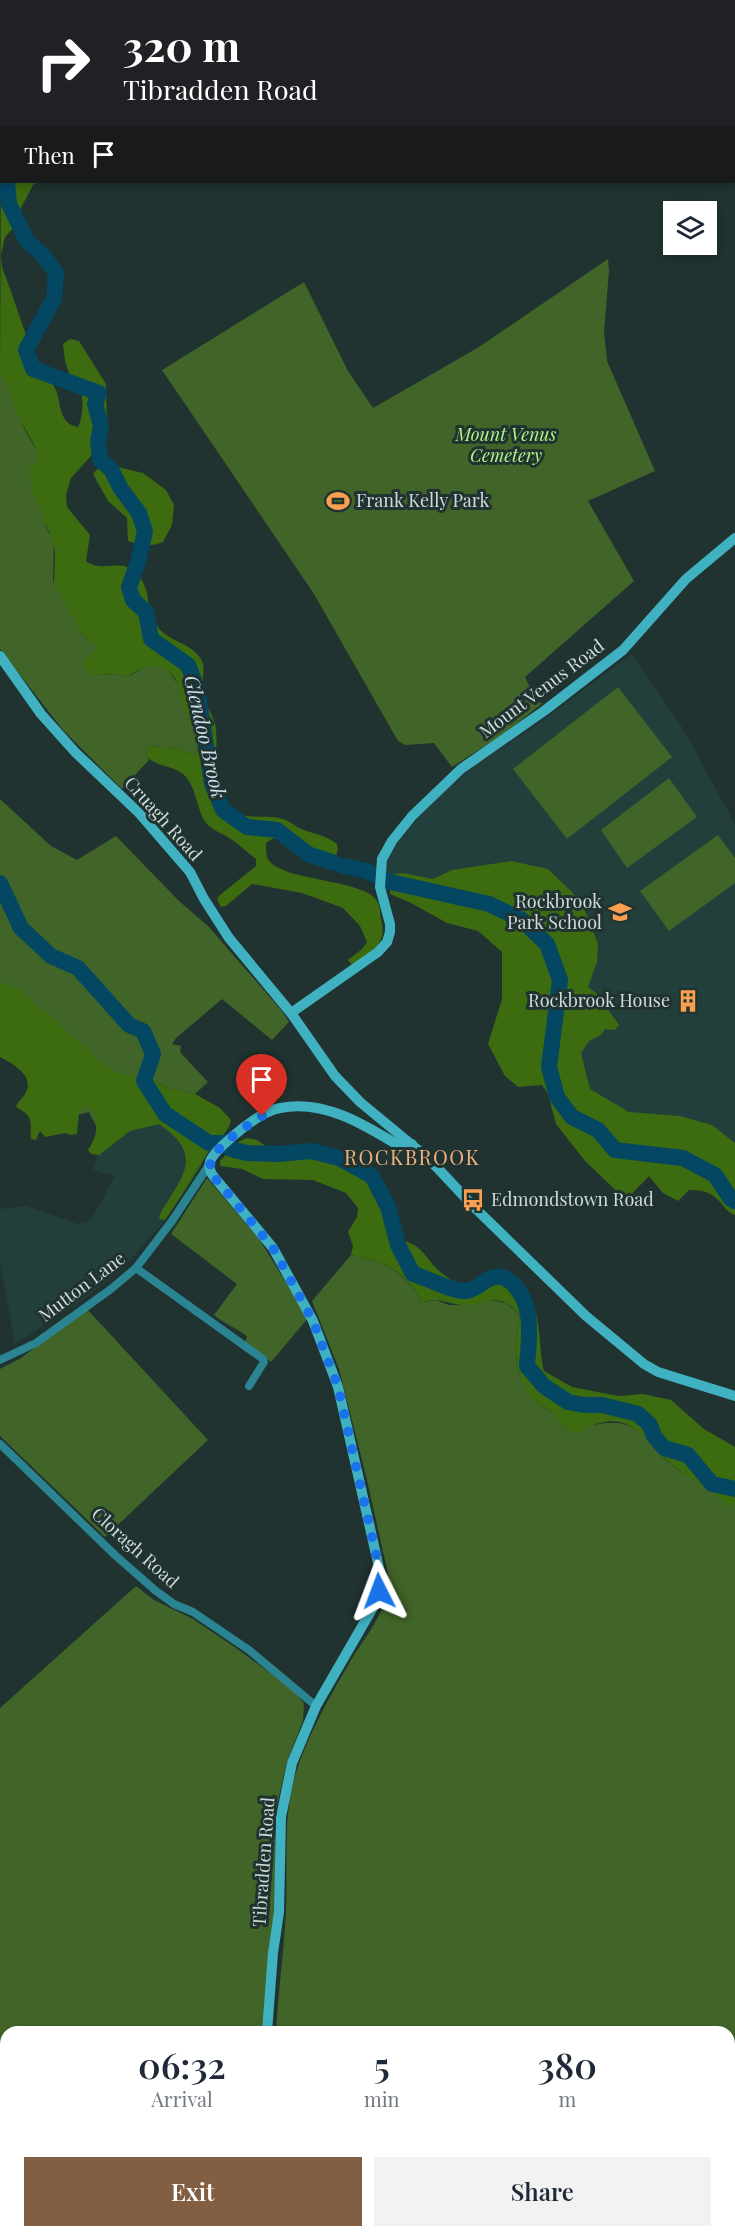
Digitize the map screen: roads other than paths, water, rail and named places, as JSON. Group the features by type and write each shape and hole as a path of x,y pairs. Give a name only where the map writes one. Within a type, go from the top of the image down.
{"street":[{"name":"Mount Venus Road","path":"291,1013 378,952 387,942 390,924 380,887 380,872 385,852 412,816 461,769 544,711 623,650 686,579 735,538"},
{"name":"Cruagh Road","path":"0,656 41,714 75,752 139,813 172,849 190,872 229,938 291,1013"},
{"path":"291,1013 335,1076 360,1102 412,1144 586,1316 658,1372 735,1396"},
{"path":"209,1164 215,1153 235,1134 262,1116 280,1108 307,1107 328,1110 373,1130 401,1147 412,1144"},
{"name":"Mutton Lane","path":"0,1360 36,1343 111,1289 136,1268 178,1212 209,1164"},
{"name":"Tibradden Road","path":"209,1164 210,1172 273,1248 313,1321 338,1387 380,1572 379,1591 375,1604 316,1706 297,1748 281,1816 279,1912 273,1953 267,2026"},
{"path":"136,1268 262,1359 263,1367 249,1386"},
{"name":"Cloragh Road","path":"0,1444 116,1556 156,1591 174,1604 193,1612 249,1650 316,1706"}],"waterway":[{"name":"Glendoo Brook","path":"7,183 9,204 27,241 43,255 56,273 54,298 26,350 33,369 99,393 95,404 101,426 98,441 100,460 111,469 121,489 139,513 145,531 129,587 133,600 146,612 151,639 188,665 197,688 212,784 223,810 247,827 277,830 308,854 335,863"},
{"name":"Glendoo Brook","path":"344,866 367,871 386,881 489,904 522,920 547,944 560,980 549,1067 557,1097 572,1117 598,1130 615,1150 683,1158 715,1175 731,1199 735,1201"},
{"path":"0,883 21,928 51,956 78,968 129,1025 143,1031 153,1054 144,1081 165,1114 209,1143 224,1143 231,1149 247,1153 278,1154 311,1151 339,1158 372,1176 388,1207 398,1245 413,1274 461,1291 470,1290 495,1277 508,1280 519,1292 527,1311 529,1322 527,1366 544,1386 568,1402 602,1405 638,1414 650,1425 654,1436 664,1448 688,1455 712,1484 735,1489"}],"place":[{"name":"Frank Kelly Park","path":"338,501"},
{"name":"Rockbrook Park School","path":"620,912"},
{"name":"Rockbrook House","path":"688,1001"},
{"name":"Edmondstown Road","path":"473,1200"}],"district":[{"name":"ROCKBROOK","path":"412,1158"}],"park label":[{"name":"Mount Venus Cemetery","path":"506,445"}]}
